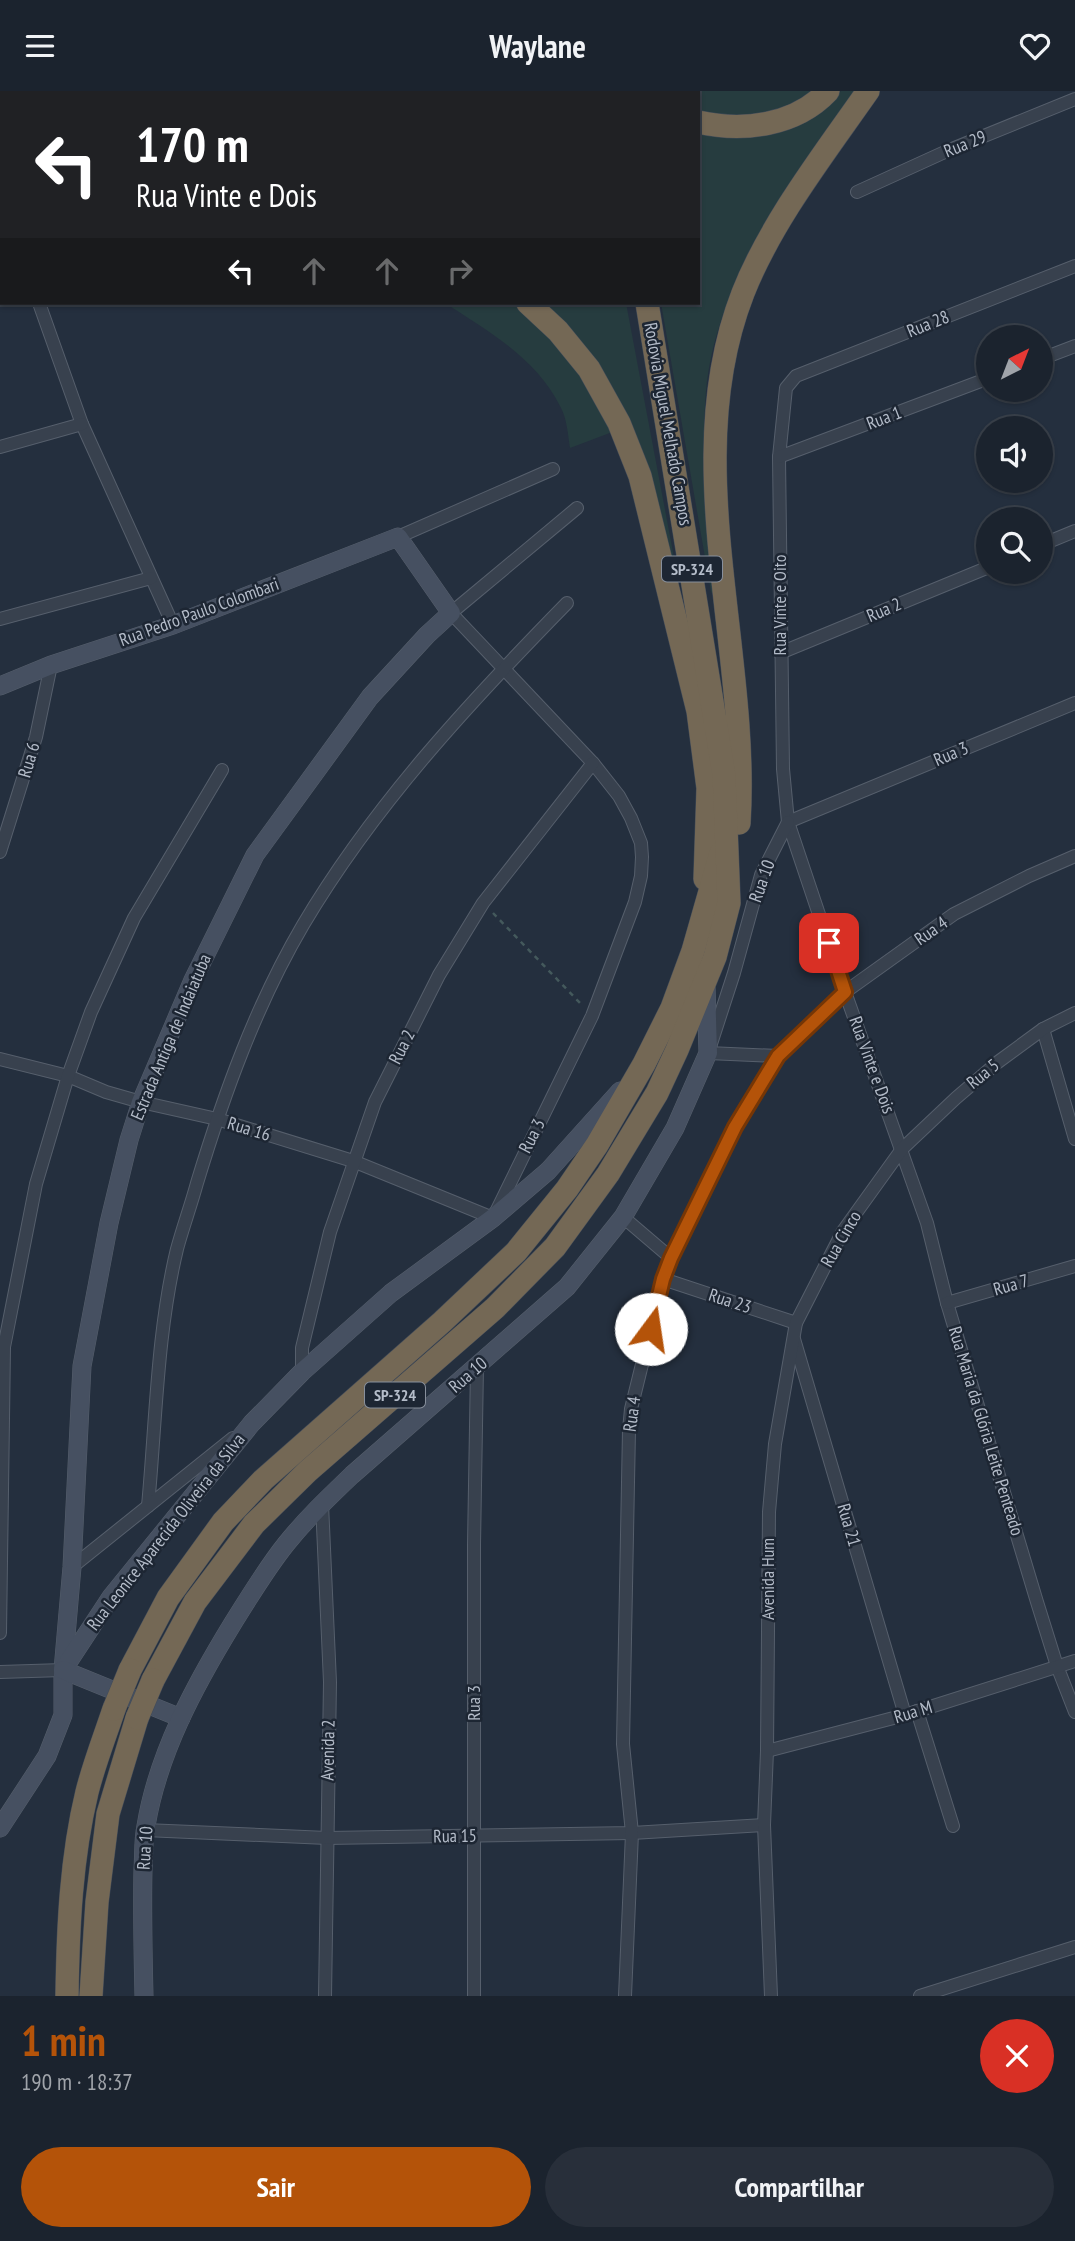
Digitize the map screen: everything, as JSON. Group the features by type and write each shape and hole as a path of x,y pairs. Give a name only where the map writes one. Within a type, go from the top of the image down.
{"highway":[{"path":"700,122 737,128 779,121 801,112 828,91"},
{"path":"729,903 739,819 740,743 717,503 715,417 720,371 743,292 765,249 868,91"},
{"path":"529,305 558,331 589,369 619,423 640,476 698,711 708,788 703,913"},
{"name":"Rodovia Miguel Melhado Campos","path":"91,1996 97,1902 108,1814 137,1718 153,1680 195,1602 254,1524 307,1471 495,1308 555,1247 634,1133 677,1050 715,957 729,903 724,775 647,305"},
{"name":"Rodovia Miguel Melhado Campos","path":"67,1996 68,1930 80,1827 88,1790 114,1709 130,1670 169,1598 223,1522 263,1479 442,1322 516,1252 567,1189 597,1145 644,1064 672,1008 693,951 726,836"}],"main road":[{"path":"398,537 451,613"},
{"name":"Rua Pedro Paulo Colombari","path":"0,686 51,665 173,625 398,537"},
{"name":"Estrada Antiga de Indaiatuba","path":"63,1670 72,1567 82,1366 109,1223 141,1102 193,980 255,855 370,697 426,635 451,613"},
{"path":"705,981 708,1052"},
{"name":"Rua 10","path":"144,1996 142,1910 145,1830 150,1802 181,1718 204,1672 263,1575 322,1504 567,1287 623,1217 675,1128 708,1052"},
{"path":"493,1218 548,1171 644,1064"},
{"name":"Rua 3","path":"251,1423 302,1372 391,1293 493,1218"},
{"name":"Rua Leonice Aparecida Oliveira da Silva","path":"63,1670 111,1597 251,1423"},
{"path":"0,1828 47,1756 63,1716 63,1670 181,1718"}],"street":[{"name":"Rua 29","path":"857,192 947,151 1075,99"},
{"name":"Rua 28","path":"786,388 796,376 1075,266"},
{"path":"40,305 82,424 173,625"},
{"path":"1054,354 1075,346"},
{"name":"Rua 1","path":"779,457 976,383"},
{"name":"Rua Vinte e Oito","path":"786,388 779,457 780,653 783,769 788,822"},
{"path":"0,447 82,424"},
{"path":"398,537 553,469"},
{"path":"451,613 577,508"},
{"path":"1053,540 1075,531"},
{"name":"Rua 2","path":"780,653 976,572"},
{"path":"0,619 152,579"},
{"path":"148,1506 166,1310 177,1249 217,1119 242,1051 268,994 310,914 402,784 503,669 568,603"},
{"name":"Rua 3","path":"451,613 593,763 619,796 641,843 642,857 635,902 592,1016 493,1218"},
{"name":"Rua 6","path":"0,852 36,737 51,665"},
{"name":"Rua 3","path":"788,822 1075,703"},
{"name":"Rua 2","path":"302,1372 302,1348 330,1232 375,1102 439,975 483,903 593,763"},
{"path":"0,1633 4,1347 36,1184 68,1076 91,1012 134,918 222,770"},
{"name":"Rua Vinte e Dois","path":"788,822 845,992 902,1149"},
{"name":"Rua 10","path":"708,1052 734,973 761,875 788,822"},
{"name":"Rua 4","path":"625,1996 632,1833 622,1744 629,1430 631,1409 663,1279 671,1258 735,1127 778,1056 845,992 954,915 1029,876 1075,856"},
{"name":"Rua 5","path":"902,1149 976,1079 1043,1029 1075,1013"},
{"path":"1043,1029 1075,1137"},
{"path":"708,1052 778,1056"},
{"name":"Rua 16","path":"0,1059 68,1076 106,1092 141,1102 217,1119 353,1161 493,1218"},
{"name":"Rua Maria da Glória Leite Penteado","path":"902,1149 927,1223 947,1303 1057,1666 1075,1712"},
{"name":"Rua Cinco","path":"795,1329 842,1231 902,1149"},
{"path":"623,1217 671,1258"},
{"name":"Rua 7","path":"947,1303 1075,1266"},
{"name":"Rua 23","path":"663,1279 795,1329"},
{"name":"Rua 21","path":"795,1329 911,1713 953,1826"},
{"name":"Avenida Hum","path":"771,1996 764,1825 769,1512 774,1453 795,1329"},
{"name":"Rua 3","path":"474,1996 477,1367"},
{"name":"Rua 3","path":"72,1567 251,1423"},
{"name":"Avenida 2","path":"322,1504 330,1682 325,1996"},
{"path":"1057,1666 1075,1661"},
{"name":"Rua M","path":"767,1751 911,1713 1057,1666"},
{"path":"0,1672 63,1670"},
{"name":"Rua 15","path":"145,1830 327,1838 632,1833 764,1825"},
{"path":"920,1996 1075,1947"}],"path":[{"path":"483,903 592,1016"}],"green space":[{"path":"700,91 813,91 784,108 745,116 700,113"},
{"path":"841,91 858,91 762,232 726,308 713,349 706,391 704,442 717,598 711,592 661,305 700,305 700,129 823,106"},
{"path":"448,305 517,305 568,356 615,431 570,448 562,411 550,389 510,347"},
{"path":"539,305 626,305 679,584 644,458"}],"route":[{"path":"651,1329 671,1258 735,1127 778,1056 845,992 829,943"}]}
